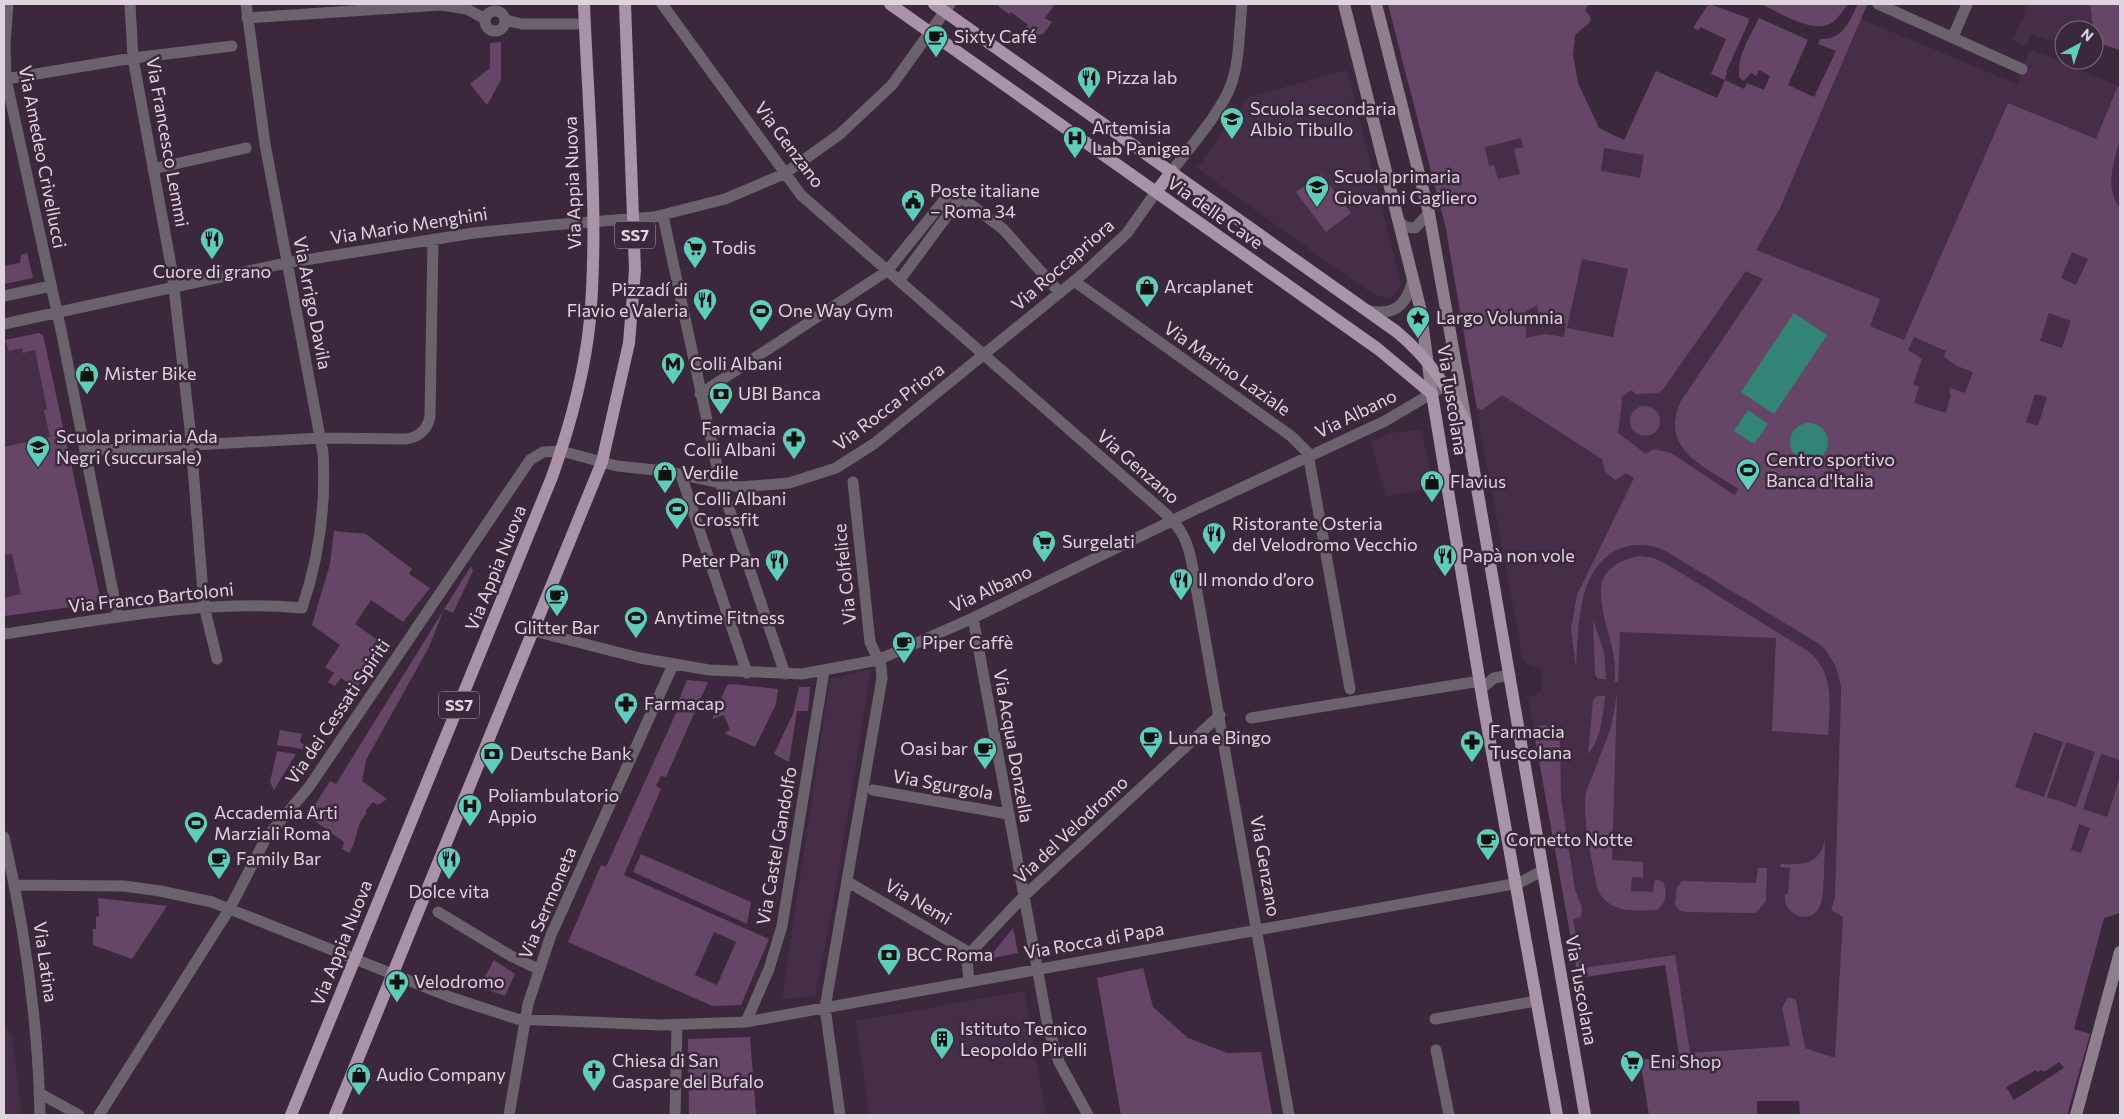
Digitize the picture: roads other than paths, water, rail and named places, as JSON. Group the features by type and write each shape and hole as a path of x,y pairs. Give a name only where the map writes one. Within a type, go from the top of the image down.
{"main road":[{"name":"Via Appia Nuova","path":"291,1115 561,451 584,361 590,306 593,223 584,4"},
{"name":"SS7","path":"335,1115 602,462 630,343 635,270 625,4"},
{"name":"Via delle Cave","path":"890,4 1374,346 1432,394"},
{"name":"Via Tuscolana","path":"1344,4 1414,280 1480,685 1557,1115"},
{"name":"Via Tuscolana","path":"1376,4 1429,214 1585,1115"},
{"name":"Via delle Cave","path":"943,6 1366,310"},
{"path":"1156,192 1172,171"},
{"path":"1366,310 1397,332 1428,360 1446,385 1466,424"},
{"path":"2076,1115 2120,952"}],"street":[{"name":"Via Amedeo Crivellucci","path":"8,4 5,43 6,79 86,451 118,617"},
{"name":"Via Francesco Lemmi","path":"130,4 133,58 174,286 191,445 204,606 217,660"},
{"name":"Via Arrigo Davila","path":"246,4 266,144 286,262 321,438 324,478 320,528 313,569 302,608"},
{"name":"Via Genzano","path":"662,4 801,195 1173,520 1182,531 1189,548 1220,715 1289,1115"},
{"path":"1172,171 1220,104 1230,86 1235,69 1242,4"},
{"path":"1878,4 2022,70"},
{"path":"1952,37 1966,4"},
{"path":"247,18 441,5 467,9 485,19 488,14 495,11 502,14 505,20 522,24 585,24"},
{"name":"Via Mario Menghini","path":"4,324 286,262 514,228 634,220 663,216 726,199 784,174 832,140 867,110 898,77 930,32 943,6"},
{"path":"6,79 133,58 232,46"},
{"path":"153,169 246,148"},
{"name":"Via Roccapriora","path":"984,355 1074,282 1127,233 1156,192"},
{"path":"700,394 887,271 945,197 953,193 1008,232 1060,293"},
{"path":"899,281 961,197"},
{"path":"1400,222 1410,228 1415,228 1429,214"},
{"path":"663,216 700,394 722,485 785,674"},
{"path":"86,451 321,438 406,439 415,437 422,432 430,417 433,239"},
{"path":"1366,310 1388,311 1402,305 1408,297 1414,280"},
{"name":"Via Marino Laziale","path":"1074,282 1292,436 1309,455"},
{"path":"4,296 51,286"},
{"name":"Via Rocca Priora","path":"561,451 602,462 746,488 811,477 842,466 875,443 984,355"},
{"path":"1432,394 1446,385"},
{"name":"Via Albano","path":"534,631 673,665 747,673 785,674 824,671 878,660 973,618 1173,520 1385,421 1432,394"},
{"name":"Via dei Cessati Spiriti","path":"99,1115 230,908 261,846 278,822 305,793 325,765 524,467 539,454 561,451"},
{"path":"1309,455 1350,689"},
{"path":"681,475 747,673"},
{"name":"Via Colfelice","path":"853,482 870,642 878,660"},
{"name":"Via Franco Bartoloni","path":"4,634 204,606 256,605 302,608"},
{"name":"Via Acqua Donzella","path":"973,618 1036,969 1054,1048 1088,1115"},
{"path":"840,1115 825,1008 882,678 878,660"},
{"name":"Via Sermoneta","path":"509,1115 525,1020 538,969 551,935 673,665"},
{"name":"Via Castel Gandolfo","path":"746,1022 769,969 782,926 824,671"},
{"path":"1251,718 1480,685 1494,678 1510,675"},
{"name":"Via del Velodromo","path":"970,953 1023,897 1220,715"},
{"name":"Via Sgurgola","path":"873,790 1008,814"},
{"name":"Via Latina","path":"4,837 26,943 34,1004 40,1115"},
{"path":"1515,884 1531,879 1542,871"},
{"name":"Via Nemi","path":"848,882 970,953"},
{"name":"Via Rocca di Papa","path":"15,886 93,884 136,888 196,898 230,908 392,975 476,1007 525,1020 677,1025 746,1022 1515,884"},
{"path":"438,912 511,956 538,969"},
{"path":"969,982 967,961 970,953"},
{"path":"1435,1019 1536,1000"},
{"path":"675,1115 677,1025"},
{"path":"1436,1050 1449,1115"},
{"path":"39,1093 79,1115"}],"place":[{"name":"Sixty Café","path":"936,58"},
{"name":"Pizza lab","path":"1089,99"},
{"name":"Scuola secondaria Albio Tibullo","path":"1232,140"},
{"name":"Artemisia Lab Panigea","path":"1075,159"},
{"name":"Scuola primaria Giovanni Cagliero","path":"1317,208"},
{"name":"Poste italiane – Roma 34","path":"913,222"},
{"name":"Cuore di grano","path":"212,260"},
{"name":"Todis","path":"695,269"},
{"name":"Arcaplanet","path":"1147,308"},
{"name":"Pizzadí di Flavio e Valeria","path":"705,321"},
{"name":"One Way Gym","path":"761,332"},
{"name":"Largo Volumnia","path":"1418,339"},
{"name":"Colli Albani","path":"673,385"},
{"name":"Mister Bike","path":"87,395"},
{"name":"UBI Banca","path":"721,415"},
{"name":"Farmacia Colli Albani","path":"794,460"},
{"name":"Scuola primaria Ada Negri (succursale)","path":"38,468"},
{"name":"Centro sportivo Banca d'Italia","path":"1748,491"},
{"name":"Verdile","path":"665,494"},
{"name":"Flavius","path":"1432,503"},
{"name":"Colli Albani Crossfit","path":"677,530"},
{"name":"Ristorante Osteria del Velodromo Vecchio","path":"1214,555"},
{"name":"Surgelati","path":"1044,563"},
{"name":"Papà non vole","path":"1445,577"},
{"name":"Peter Pan","path":"777,582"},
{"name":"Il mondo d’oro","path":"1181,601"},
{"name":"Glitter Bar","path":"557,617"},
{"name":"Anytime Fitness","path":"636,639"},
{"name":"Piper Caffè","path":"904,664"},
{"name":"Farmacap","path":"626,725"},
{"name":"Luna e Bingo","path":"1151,759"},
{"name":"Farmacia Tuscolana","path":"1472,763"},
{"name":"Oasi bar","path":"985,770"},
{"name":"Deutsche Bank","path":"492,775"},
{"name":"Poliambulatorio Appio","path":"470,827"},
{"name":"Accademia Arti Marziali Roma","path":"196,844"},
{"name":"Cornetto Notte","path":"1488,861"},
{"name":"Family Bar","path":"219,880"},
{"name":"Dolce vita","path":"449,880"},
{"name":"BCC Roma","path":"889,976"},
{"name":"Velodromo","path":"397,1003"},
{"name":"Istituto Tecnico Leopoldo Pirelli","path":"942,1060"},
{"name":"Eni Shop","path":"1632,1083"},
{"name":"Chiesa di San Gaspare del Bufalo","path":"594,1092"},
{"name":"Audio Company","path":"359,1096"}]}
